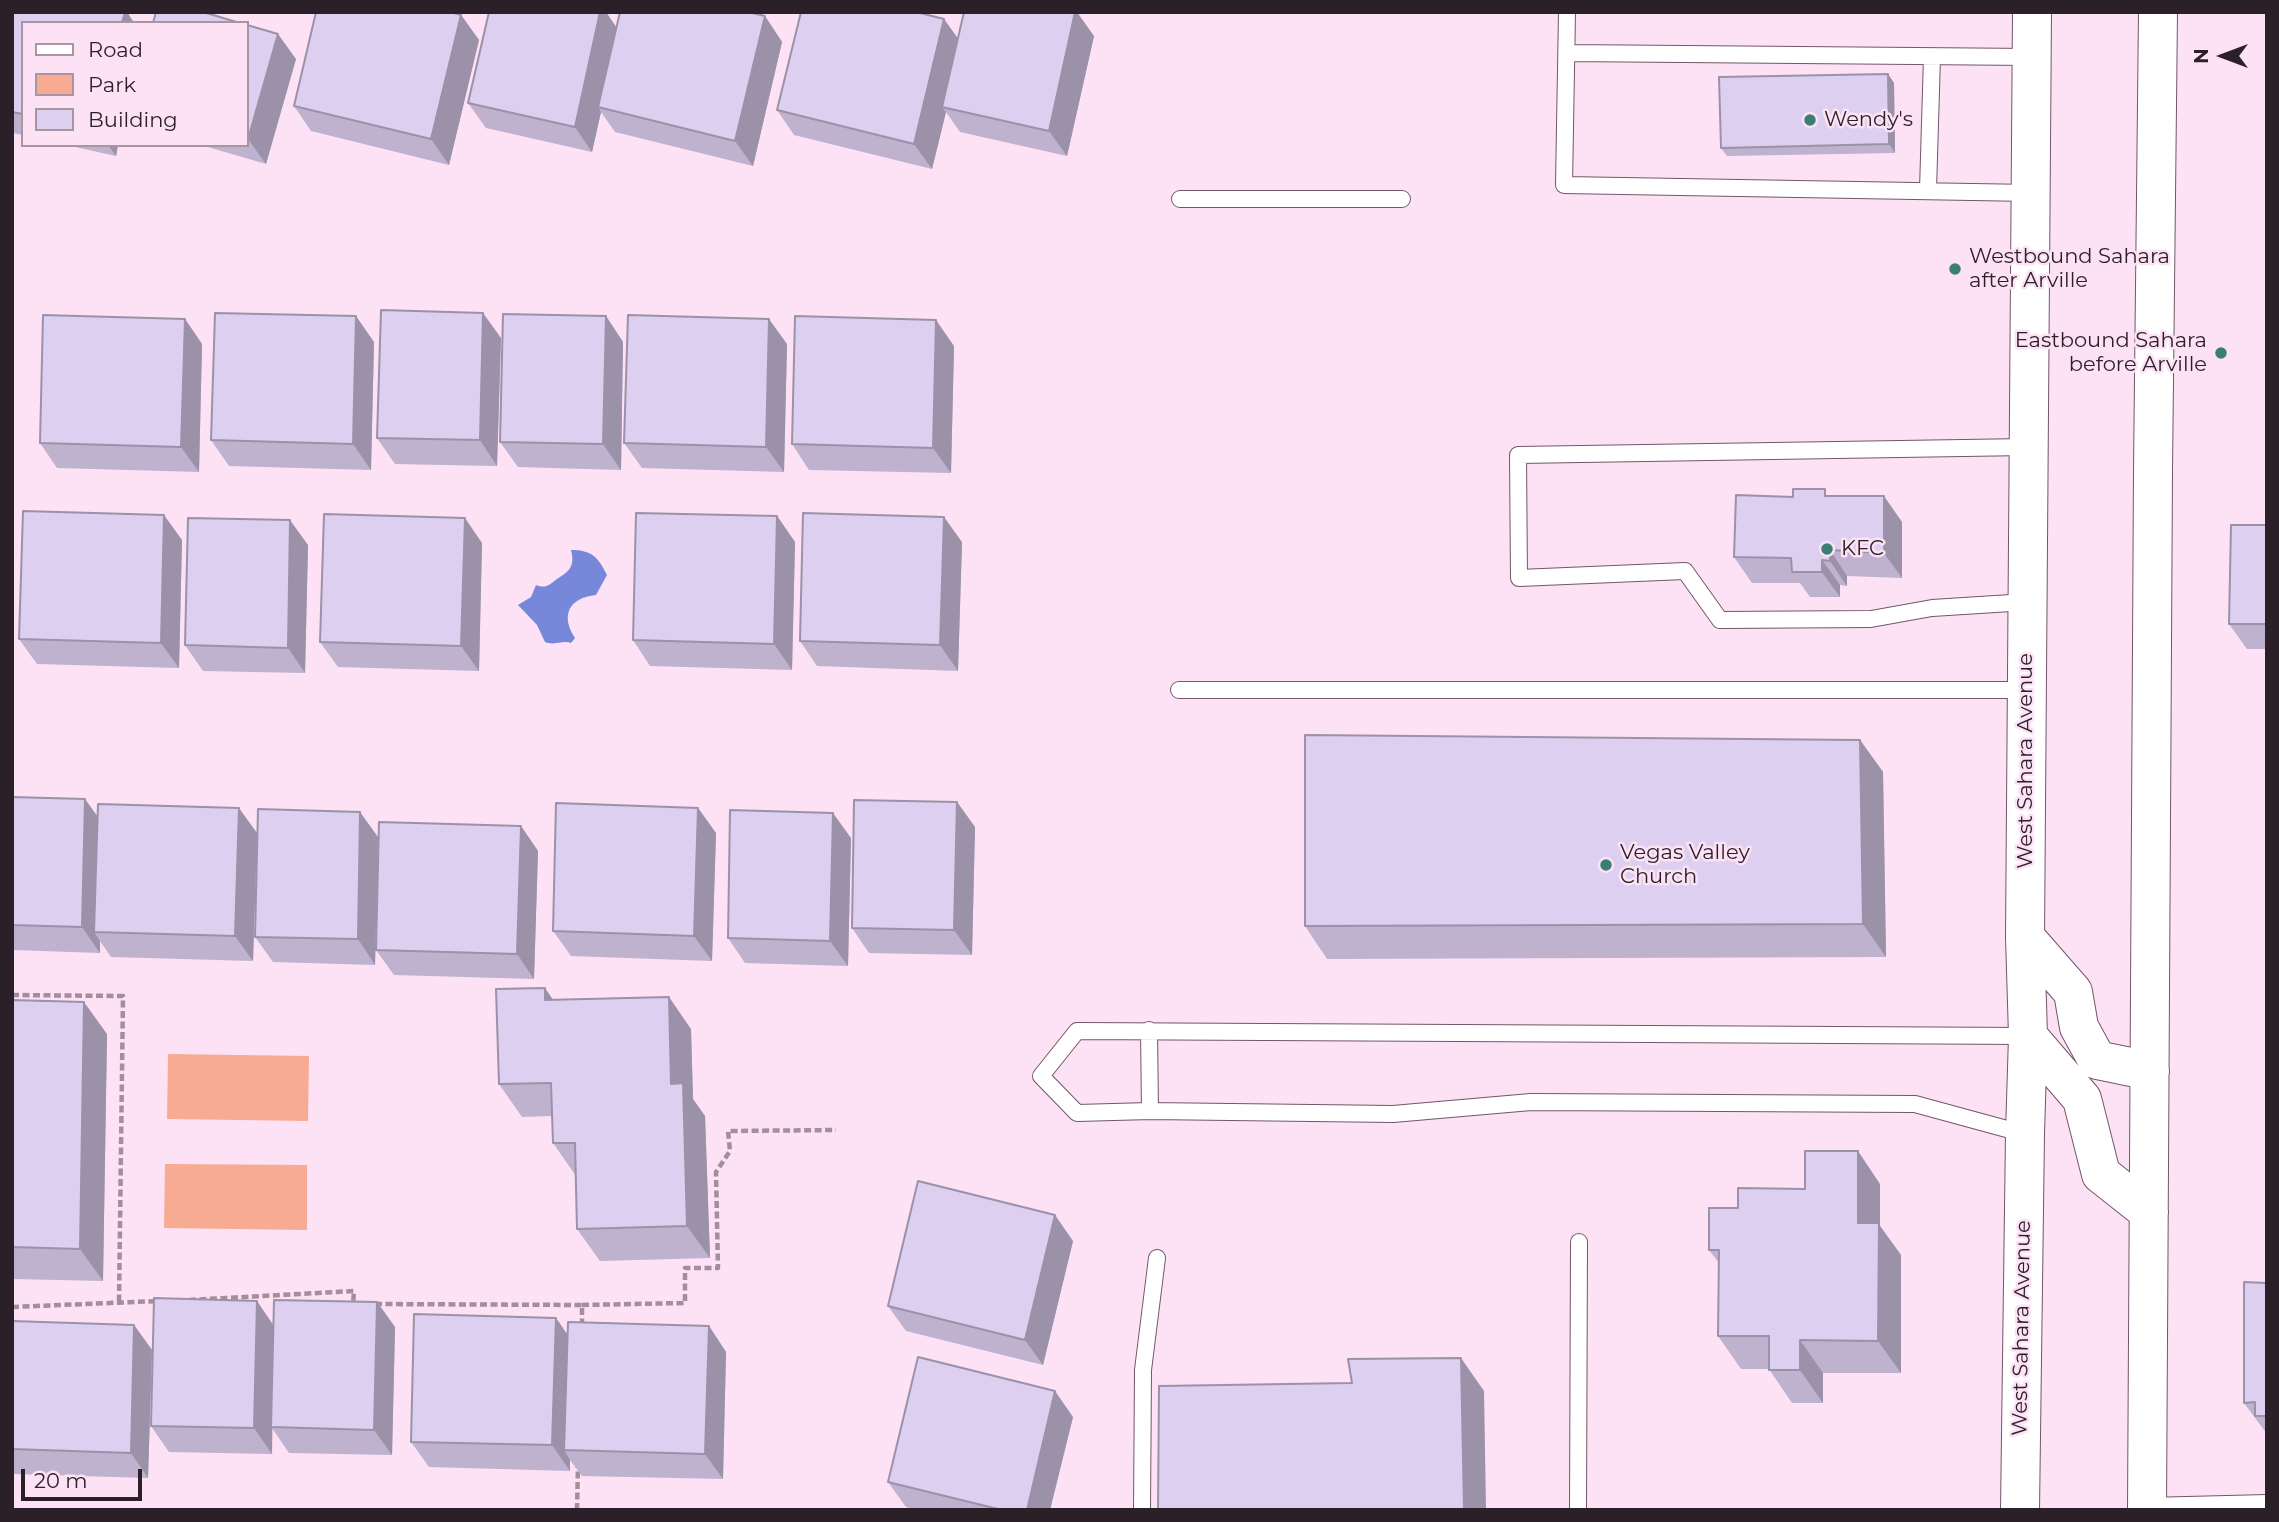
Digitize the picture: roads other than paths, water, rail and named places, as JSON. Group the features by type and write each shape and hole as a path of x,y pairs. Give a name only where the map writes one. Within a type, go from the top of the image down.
{"main road":[{"name":"West Sahara Avenue","path":"2020,1510 2028,1036 2025,937 2032,12"},
{"path":"2147,1508 2152,485 2158,12"},
{"path":"2025,937 2073,992 2079,1027 2097,1060 2150,1071"},
{"path":"2028,1036 2082,1098 2101,1174 2149,1212"}],"lane":[{"path":"1567,12 1564,185 2031,192"},
{"path":"1567,53 2031,57"},
{"path":"1928,190 1932,57"},
{"path":"1180,199 1402,199"},
{"path":"2027,447 1518,455 1519,578 1685,571 1720,620 1871,619 1932,608 2027,602"},
{"path":"1179,690 2027,690"},
{"path":"1149,1030 1150,1111"},
{"path":"2025,1133 1915,1104 1531,1102 1393,1114 1150,1111 1077,1113 1041,1076 1077,1031 2028,1036"},
{"path":"1578,1510 1579,1242"},
{"path":"1142,1510 1143,1370 1157,1258"},
{"path":"2147,1508 2267,1503"}],"water":[{"path":"571,550 584,551 594,556 607,575 596,595 579,600 570,609 568,622 575,638 571,643 545,642 537,625 518,605 531,597 536,585 547,586 568,571 572,564"}],"place":[{"name":"Wendy's","path":"1810,120"},
{"name":"Westbound Sahara after Arville","path":"1955,269"},
{"name":"Eastbound Sahara before Arville","path":"2221,353"},
{"name":"KFC","path":"1827,549"},
{"name":"Vegas Valley Church","path":"1606,865"}]}
